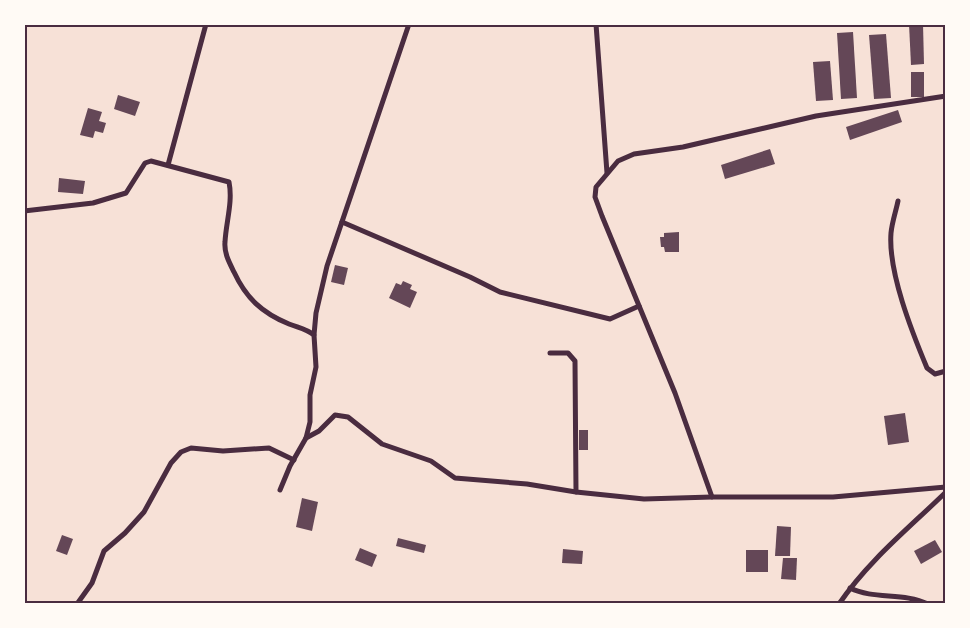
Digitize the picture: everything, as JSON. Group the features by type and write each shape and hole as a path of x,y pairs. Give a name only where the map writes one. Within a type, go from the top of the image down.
{"street":[{"path":"168,165 206,24"},
{"path":"280,490 306,438 310,422 310,396 316,367 314,335 316,313 327,266 409,24"},
{"path":"596,24 607,173"},
{"path":"712,497 675,393 595,197 596,186 618,160 634,154 683,147 816,116 946,96"},
{"path":"24,211 93,203 126,193 145,163 151,161 229,182 231,193 225,253 243,291 264,311 304,328 314,335"},
{"path":"898,201 891,232 892,253 900,291 927,368 935,374 946,371"},
{"path":"342,222 500,292 610,319 639,306"},
{"path":"550,353 568,353 575,361 576,492"},
{"path":"306,438 319,431 335,415 348,417 382,444 430,462 455,478 527,484 644,499 833,497 946,487"},
{"path":"310,422 319,431"},
{"path":"77,604 92,583 104,551 144,512 171,463 181,452 191,448 223,452 269,448 294,460"},
{"path":"839,604 850,588 895,539 946,492"},
{"path":"850,588 860,593 901,596 918,599 928,604"}],"building":[{"path":"909,24 923,24 924,64 911,65"},
{"path":"853,32 857,98 841,99 837,33"},
{"path":"886,34 891,98 874,99 869,35"},
{"path":"830,61 833,100 816,101 813,62"},
{"path":"911,72 924,72 924,97 911,97"},
{"path":"118,95 140,102 135,116 114,109"},
{"path":"88,108 102,112 99,121 106,123 103,133 95,131 93,138 80,135"},
{"path":"898,110 902,122 850,140 846,127"},
{"path":"770,149 775,164 725,179 721,165"},
{"path":"59,178 85,181 83,194 58,192"},
{"path":"679,232 679,252 665,252 664,247 661,247 660,237 664,237 664,233"},
{"path":"335,265 348,268 344,285 331,282"},
{"path":"403,281 412,285 410,289 417,292 410,308 389,298 396,283 401,285"},
{"path":"905,413 909,442 888,445 884,416"},
{"path":"579,430 588,430 588,450 579,450"},
{"path":"302,498 318,502 312,531 296,527"},
{"path":"777,526 791,527 790,556 775,556"},
{"path":"62,535 73,539 67,555 56,551"},
{"path":"398,538 426,545 424,553 396,546"},
{"path":"935,540 942,552 921,564 914,551"},
{"path":"360,548 377,555 372,567 355,560"},
{"path":"563,549 583,551 582,564 562,563"},
{"path":"746,550 768,550 768,572 746,572"},
{"path":"783,558 797,558 796,580 781,579"}]}
